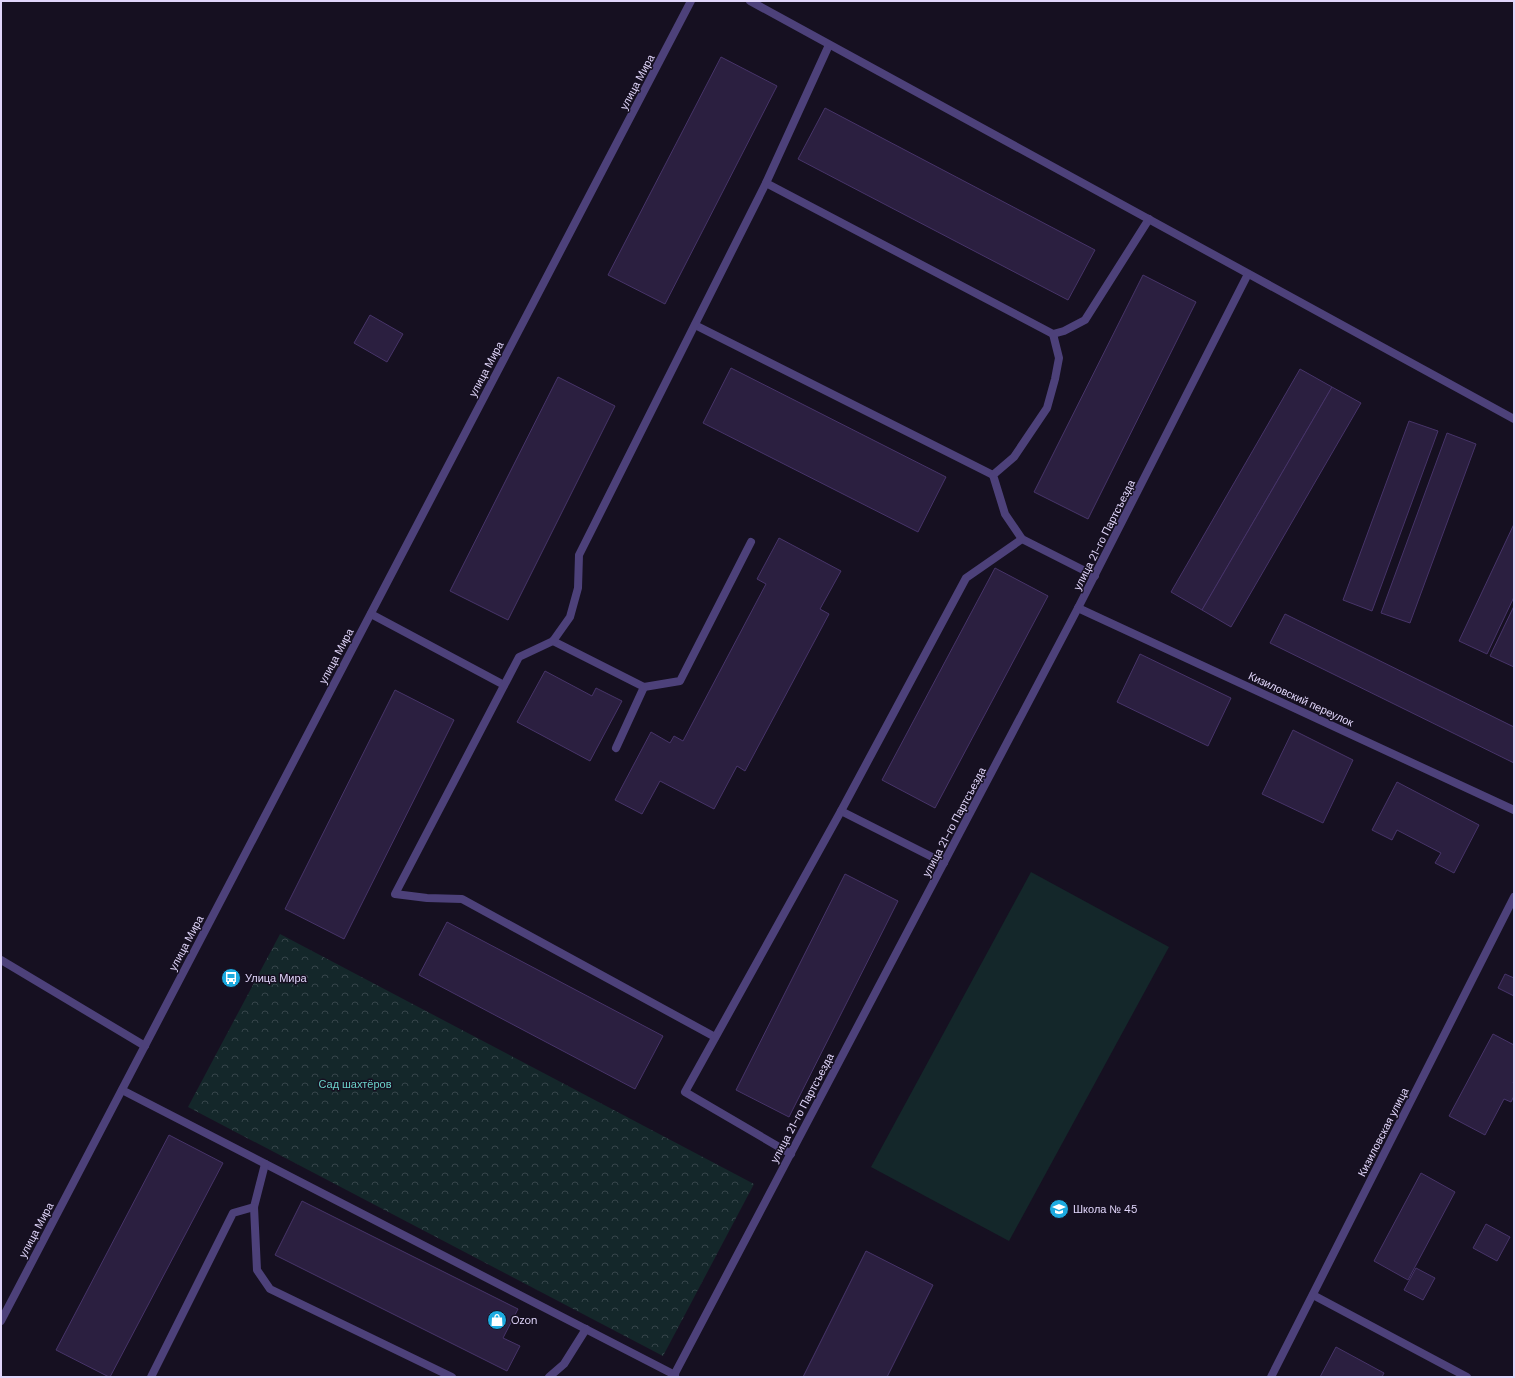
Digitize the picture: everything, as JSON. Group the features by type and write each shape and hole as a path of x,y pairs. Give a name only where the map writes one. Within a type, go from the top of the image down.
{"street":[{"name":"улица Мира","path":"1,1321 691,1"},
{"path":"750,1 1514,419"},
{"path":"715,1037 462,899 427,898 395,894 519,657 553,641 570,617 578,588 579,555 766,183 829,45"},
{"path":"766,183 1053,334 1064,331 1085,320 1149,220"},
{"name":"улица 21-го Партсъезда","path":"674,1376 1095,576 1248,274"},
{"path":"695,325 993,475 1005,514 1022,539 1095,576"},
{"path":"993,475 1014,456 1046,408 1055,379 1059,358 1053,334"},
{"path":"791,1154 684,1092 841,811 966,578 1022,539"},
{"path":"553,641 644,687 680,681 751,542"},
{"name":"Кизиловский переулок","path":"1078,608 1514,810"},
{"path":"371,614 504,685"},
{"path":"616,748 644,687"},
{"path":"841,811 944,863"},
{"name":"Кизиловская улица","path":"1271,1377 1514,897"},
{"path":"1,960 145,1046"},
{"path":"122,1090 586,1329 674,1376"},
{"path":"265,1164 254,1207 257,1270 270,1289 452,1377"},
{"path":"151,1377 232,1213 254,1207"},
{"path":"1313,1295 1467,1377"},
{"path":"550,1377 564,1364 586,1329"}],"green space":[{"path":"1031,872 1169,947 1009,1241 871,1167"},
{"name":"Сад шахтёров","path":"280,934 754,1184 663,1356 188,1107"}],"building":[{"path":"721,57 777,86 665,304 608,275"},
{"path":"825,108 1095,250 1068,300 798,159"},
{"path":"1143,275 1196,302 1088,519 1034,492"},
{"path":"370,315 403,334 387,362 354,343"},
{"path":"731,368 946,477 918,532 703,423"},
{"path":"1300,369 1332,387 1202,610 1171,592"},
{"path":"558,377 615,406 508,620 450,591"},
{"path":"1332,387 1361,403 1231,627 1202,610"},
{"path":"1409,421 1438,431 1372,611 1343,600"},
{"path":"1447,433 1476,444 1410,623 1381,613"},
{"path":"1514,524 1514,597 1487,654 1459,641"},
{"path":"779,538 841,571 820,609 829,614 745,771 737,766 714,809 660,781 642,814 615,800 651,732 670,743 674,736 683,741 766,584 757,579"},
{"path":"995,568 1048,596 935,808 882,780"},
{"path":"1514,606 1514,667 1490,656"},
{"path":"1285,614 1514,727 1514,763 1270,643"},
{"path":"1140,654 1231,698 1208,746 1117,702"},
{"path":"545,671 592,696 596,688 622,701 590,761 517,722"},
{"path":"395,690 454,720 344,939 285,909"},
{"path":"1293,730 1353,760 1323,823 1262,794"},
{"path":"1397,782 1479,825 1454,873 1435,863 1441,853 1397,830 1392,840 1372,830"},
{"path":"845,874 898,901 789,1117 736,1090"},
{"path":"447,922 663,1036 635,1089 419,975"},
{"path":"1505,974 1514,978 1514,996 1498,988"},
{"path":"1493,1034 1514,1045 1514,1096 1511,1102 1504,1099 1485,1135 1449,1116"},
{"path":"169,1135 223,1163 109,1377 56,1350"},
{"path":"1421,1173 1455,1192 1408,1280 1374,1261"},
{"path":"302,1201 518,1309 503,1338 520,1346 507,1371 275,1255"},
{"path":"1486,1224 1510,1237 1497,1261 1473,1248"},
{"path":"866,1251 933,1285 887,1377 803,1377"},
{"path":"1416,1268 1435,1278 1423,1300 1404,1290"},
{"path":"1336,1347 1384,1373 1382,1377 1320,1377"}],"place":[{"name":"Улица Мира","path":"231,978"},
{"name":"Школа № 45","path":"1059,1209"},
{"name":"Ozon","path":"497,1320"}]}
